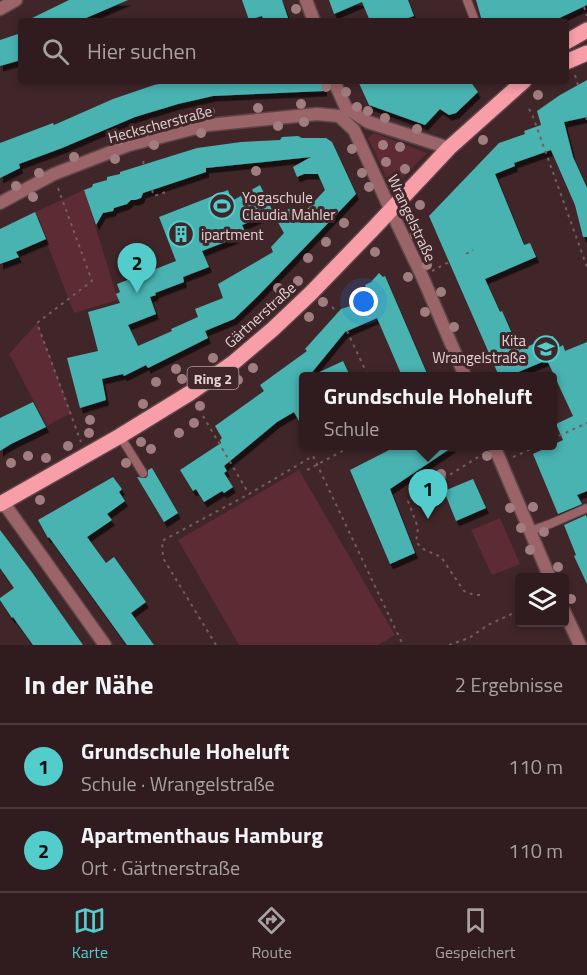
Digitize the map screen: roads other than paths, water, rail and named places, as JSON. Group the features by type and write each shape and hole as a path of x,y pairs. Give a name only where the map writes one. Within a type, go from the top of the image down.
{"main road":[{"path":"569,40 587,30"},
{"path":"569,61 587,53"},
{"name":"Gärtnerstraße","path":"2,503 120,436 190,393 233,363 311,293 449,148 514,84"}],"street":[{"path":"0,9 16,0"},
{"path":"306,0 313,18"},
{"name":"Wrangelstraße","path":"335,84 343,112 354,130 422,276 463,372"},
{"path":"343,112 449,148"},
{"name":"Heckscherstraße","path":"0,203 54,174 129,145 208,125 343,112"},
{"path":"496,450 548,573"},
{"path":"2,503 105,645"},
{"path":"569,622 580,645"}],"lane":[{"path":"467,0 474,18"},
{"path":"120,436 143,473"},
{"path":"530,531 587,508"}],"place":[{"name":"Yogaschule Claudia Mahler","path":"222,206"},
{"name":"ipartment","path":"181,234"},
{"name":"Apartmenthaus Hamburg","path":"137,293"},
{"name":"Kita Wrangelstraße","path":"546,349"},
{"name":"Grundschule Hoheluft","path":"428,519"}]}
